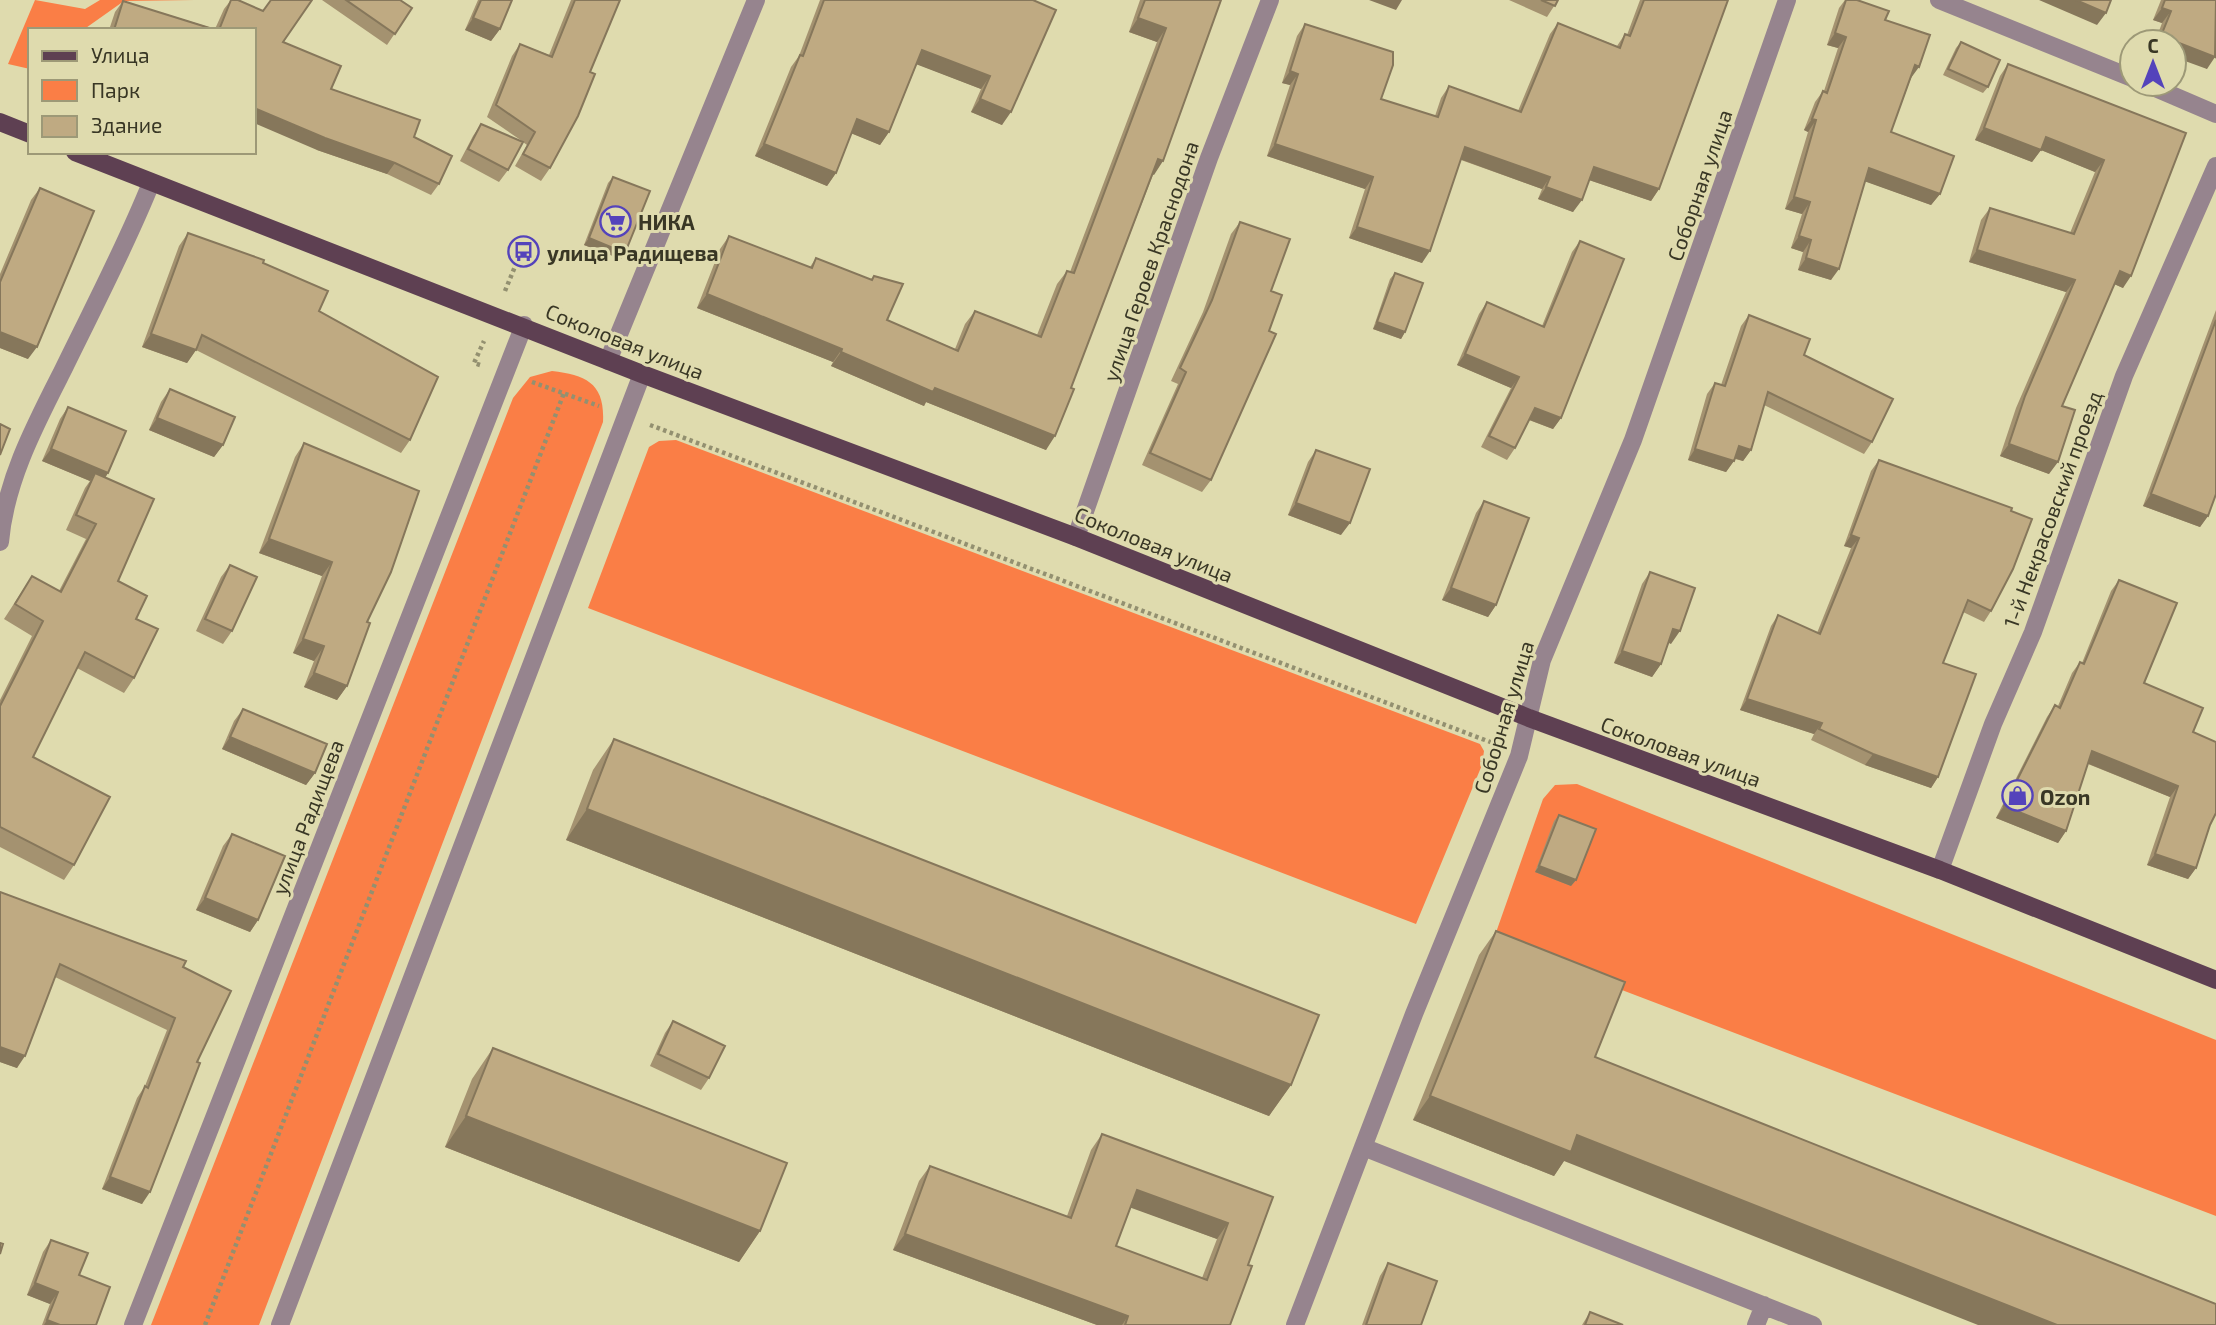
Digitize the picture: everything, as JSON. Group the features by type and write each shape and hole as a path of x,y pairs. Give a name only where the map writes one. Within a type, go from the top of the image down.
{"main road":[{"path":"0,122 28,133"},
{"name":"Соколовая улица","path":"80,154 524,325 608,361 1076,537 1529,718 1940,870 2216,980"}],"street":[{"path":"608,361 756,0"},
{"name":"улица Героев Краснодона","path":"1076,537 1209,158 1270,0"},
{"name":"Соборная улица","path":"1295,1325 1363,1146 1519,756 1542,660 1633,440 1787,0"},
{"path":"1939,0 2118,72"},
{"path":"2179,98 2216,114"},
{"name":"1-й Некрасовский проезд","path":"1940,870 1993,724 2033,632 2123,376 2216,166"},
{"path":"0,542 3,511 38,422 134,225 150,183"},
{"name":"улица Радищева","path":"133,1325 524,325"},
{"path":"280,1325 642,374"},
{"path":"1363,1146 1813,1325"},
{"path":"1756,1325 1764,1305"}],"path":[{"path":"474,363 626,416 1488,740 1519,756"},
{"path":"205,1325 564,393"}],"green space":[{"path":"35,0 85,9 100,0 194,0 124,1 86,28 28,28 28,69 8,64"},
{"path":"552,371 575,375 597,390 603,409 603,422 259,1325 151,1325 513,398 530,377"},
{"path":"676,440 1480,744 1484,751 1482,765 1416,924 588,608 649,447 659,441"},
{"path":"1577,784 2216,1040 2216,1216 1493,941 1543,799 1555,785"}],"building":[{"path":"231,0 238,0 263,11 271,0 312,0 283,42 341,66 331,89 420,120 414,137 452,156 439,184 395,163 325,138 256,109 256,28 220,28"},
{"path":"346,0 400,0 412,8 395,34"},
{"path":"481,0 512,0 500,29 473,18"},
{"path":"575,0 620,0 590,72 595,74 578,116 550,168 523,154 535,132 496,105 520,44 552,57"},
{"path":"824,0 1033,0 1056,10 1011,112 980,99 990,76 922,50 889,132 857,119 836,173 764,144 800,55 803,56"},
{"path":"1145,0 1221,0 1163,161 1158,159 1055,436 935,388 933,392 841,352 842,349 707,294 729,236 812,268 816,258 872,280 874,276 903,284 887,320 958,351 975,311 1041,337 1067,271 1074,273 1166,28 1138,18"},
{"path":"1541,0 1558,0 1555,6"},
{"path":"1644,0 1728,0 1659,189 1594,167 1582,200 1546,187 1550,177 1465,147 1430,251 1357,227 1373,177 1275,144 1298,74 1290,71 1305,24 1393,52 1393,65 1381,99 1438,117 1449,86 1521,112 1558,23 1620,48 1625,34 1630,36"},
{"path":"1846,0 1857,0 1889,11 1885,20 1930,35 1919,67 1915,65 1891,132 1954,156 1940,194 1869,168 1839,269 1806,258 1811,240 1799,236 1810,202 1794,197 1816,120 1812,119 1823,91 1827,93 1846,37 1835,33"},
{"path":"2076,0 2111,0 2106,13"},
{"path":"2165,0 2216,0 2215,57 2188,46 2188,28 2164,28 2171,11 2162,8"},
{"path":"123,1 210,28 115,28"},
{"path":"1961,42 2000,60 1988,87 1948,69"},
{"path":"2008,64 2186,133 2131,276 2120,271 2062,406 2075,410 2058,462 2009,444 2025,396 2075,280 1977,250 1990,208 2074,234 2104,160 2046,137 2041,150 1984,128"},
{"path":"481,124 523,142 508,170 468,149"},
{"name":"НИКА","path":"613,177 650,191 625,253 589,238"},
{"path":"40,188 94,211 37,347 0,332 0,282"},
{"path":"1240,222 1290,239 1271,291 1282,295 1269,331 1276,334 1211,480 1150,453 1186,372 1180,368 1212,300"},
{"path":"188,233 264,260 263,263 328,291 319,311 438,377 410,440 202,335 196,350 151,334"},
{"path":"1580,241 1624,259 1561,418 1535,408 1515,448 1489,436 1519,377 1465,354 1487,302 1544,327"},
{"path":"1395,273 1423,283 1405,332 1377,322"},
{"path":"1749,315 1810,339 1804,355 1893,399 1872,442 1768,392 1751,450 1739,446 1734,461 1695,449 1715,383 1725,386"},
{"path":"2216,320 2216,494 2208,516 2151,494"},
{"path":"170,389 235,417 223,445 157,418"},
{"path":"68,407 126,431 108,473 51,449"},
{"path":"0,424 10,429 0,455"},
{"path":"304,443 419,491 391,572 367,622 370,623 347,686 314,673 324,646 303,639 332,562 269,539"},
{"path":"1316,450 1370,469 1350,523 1296,503"},
{"path":"1879,460 2012,508 2011,511 2032,519 2013,569 1991,611 1968,600 1943,663 1976,674 1938,777 1873,754 1819,729 1822,723 1747,699 1778,615 1820,634 1859,538 1851,535"},
{"path":"95,473 154,499 118,581 147,596 136,619 158,629 134,678 85,652 33,757 110,797 74,865 0,827 0,706 43,621 15,604 32,576 61,592 96,524 76,515"},
{"path":"1484,501 1529,518 1496,605 1451,588"},
{"path":"230,565 257,577 232,631 205,619"},
{"path":"1650,572 1695,588 1680,631 1673,629 1661,664 1622,651"},
{"path":"2119,580 2177,603 2144,683 2203,708 2193,732 2216,742 2216,813 2196,868 2155,854 2178,786 2092,751 2066,831 2004,806 2055,705 2060,708 2080,662 2084,664"},
{"path":"243,709 327,744 315,773 230,737"},
{"path":"614,739 1319,1015 1291,1085 587,809"},
{"path":"1559,815 1596,829 1576,880 1539,866"},
{"path":"232,834 285,856 258,920 205,898"},
{"path":"0,892 186,961 183,967 231,991 197,1062 200,1063 150,1192 110,1177 175,1018 60,964 25,1056 0,1047"},
{"path":"1496,931 1625,982 1595,1057 2216,1304 2216,1325 2057,1325 1577,1135 1571,1152 1430,1096"},
{"path":"673,1021 725,1046 709,1078 658,1054"},
{"path":"493,1048 787,1163 760,1231 466,1116"},
{"path":"1102,1134 1273,1197 1230,1325 1125,1325 1128,1316 905,1234 930,1166 1071,1218","holes":["1137,1190 1228,1223 1207,1280 1116,1246"]},
{"path":"51,1240 88,1253 79,1275 110,1287 96,1325 60,1325 47,1320 58,1292 35,1283"},
{"path":"1388,1263 1437,1281 1421,1325 1366,1325"},
{"path":"1590,1312 1623,1325 1585,1325"}],"place":[{"name":"НИКА","path":"615,221"},
{"name":"улица Радищева","path":"524,252"},
{"name":"Ozon","path":"2017,796"}]}
